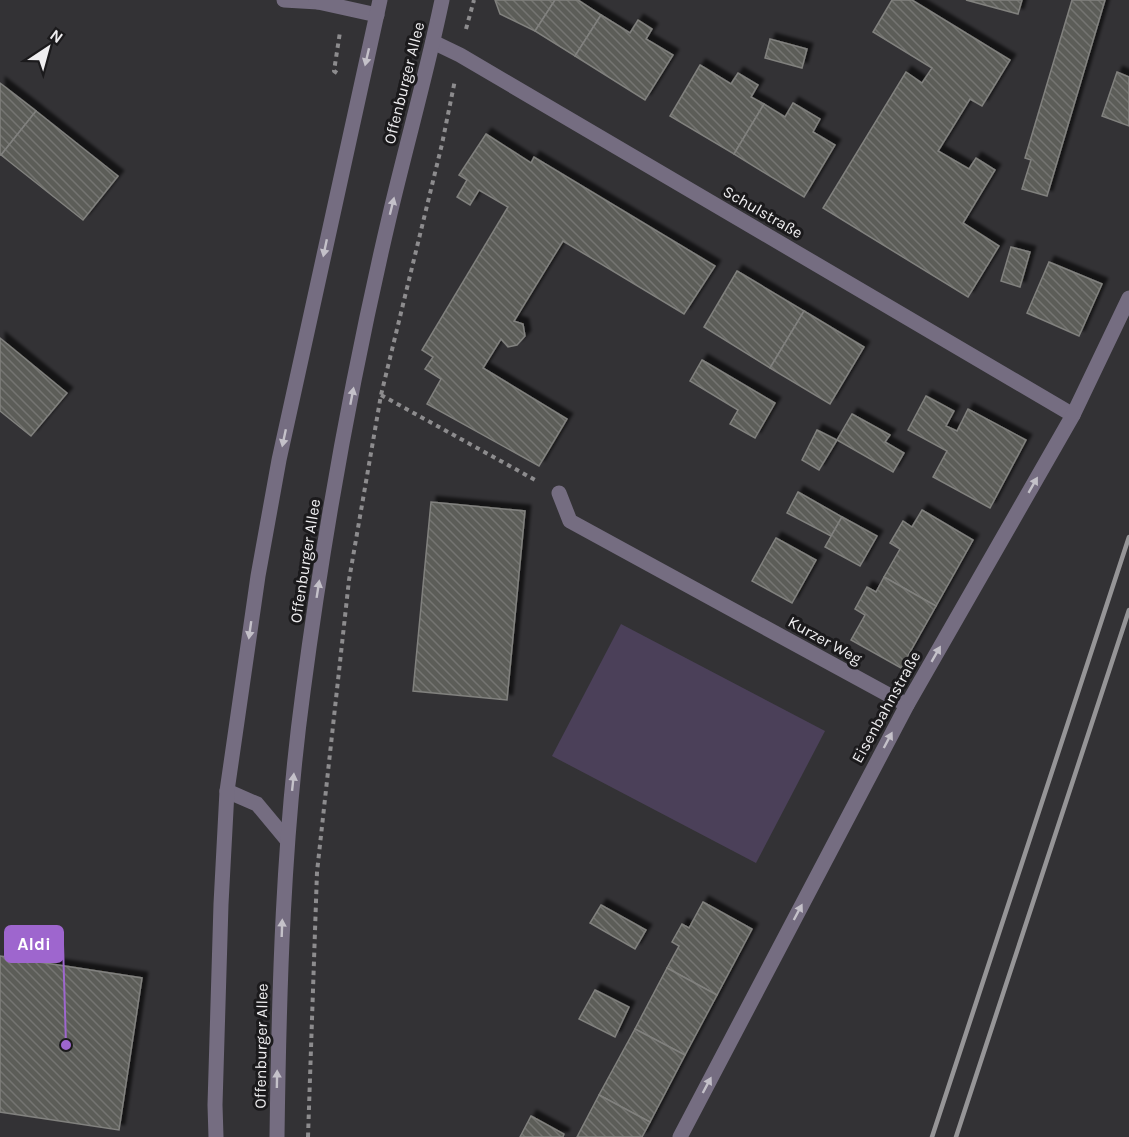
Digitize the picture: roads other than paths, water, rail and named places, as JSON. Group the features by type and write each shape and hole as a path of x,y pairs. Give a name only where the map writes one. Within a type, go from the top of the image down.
{"street":[{"path":"284,0 317,1 376,15"},
{"path":"216,1137 220,928 227,791 258,576 279,460 380,0"},
{"name":"Offenburger Allee","path":"277,1137 278,1024 287,840 302,694 351,402 390,215 442,0"},
{"name":"Schulstraße","path":"433,42 459,55 1073,415"},
{"name":"Eisenbahnstraße","path":"680,1137 907,705 1073,415 1129,298"},
{"name":"Kurzer Weg","path":"559,493 570,521 907,705"},
{"path":"227,791 257,804 287,840"}],"railway":[{"path":"932,1137 1129,537"},
{"path":"956,1137 1129,610"}],"place":[{"name":"Aldi","path":"66,1045"}]}
